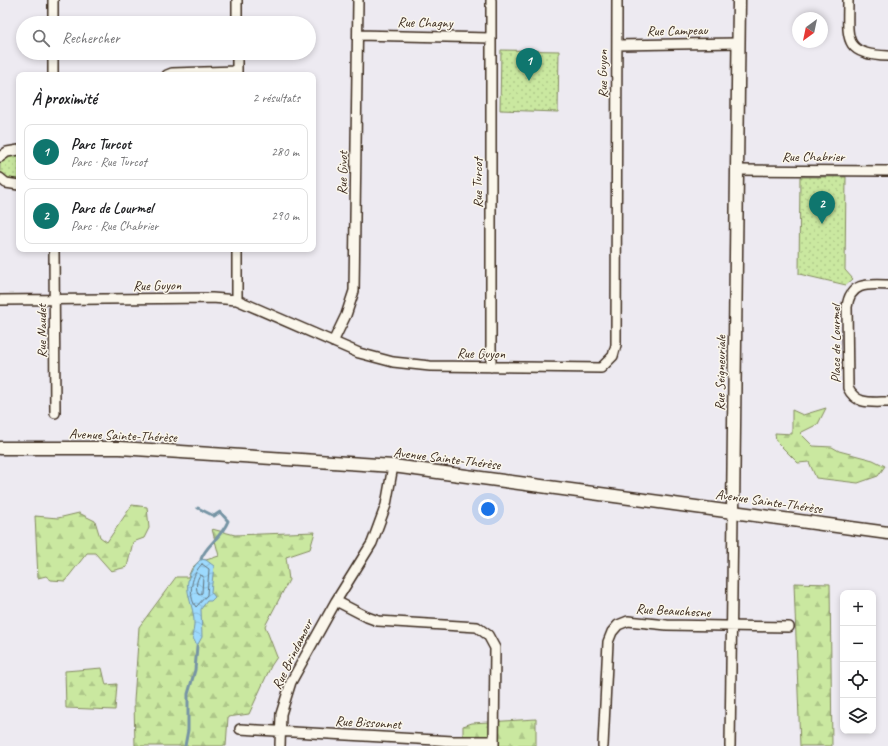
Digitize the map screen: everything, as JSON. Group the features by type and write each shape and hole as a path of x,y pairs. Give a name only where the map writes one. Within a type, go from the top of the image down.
{"street":[{"path":"53,0 53,16"},
{"path":"237,16 238,0"},
{"name":"Rue Givot","path":"333,342 346,315 354,291 358,0"},
{"name":"Rue Turcot","path":"491,0 491,367"},
{"name":"Rue Guyon","path":"0,300 55,301 212,298 236,300 358,353 393,362 430,366 601,368 613,356 616,345 617,0"},
{"name":"Rue Seigneuriale","path":"730,746 734,512 738,0"},
{"path":"848,0 848,35 850,43 857,49 873,56 888,56"},
{"name":"Rue Chagny","path":"358,35 491,38"},
{"name":"Rue Campeau","path":"617,45 738,43"},
{"path":"53,60 53,72"},
{"path":"237,60 237,72"},
{"path":"0,157 7,152 16,150"},
{"name":"Rue Chabrier","path":"737,170 888,171"},
{"path":"0,178 6,182 16,184"},
{"name":"Rue Naudet","path":"54,252 55,413"},
{"path":"236,300 237,252"},
{"name":"Place de Lourmel","path":"888,284 867,284 857,288 848,298 847,307 848,388 857,400 865,402 888,402"},
{"name":"Avenue Sainte-Thérèse","path":"0,448 120,448 394,466 888,533"},
{"name":"Rue Brindamour","path":"280,746 281,714 292,682 336,601 372,543 386,505 394,466"},
{"path":"336,601 378,621 476,627 488,635 495,648 494,743"},
{"name":"Rue Beauchesne","path":"603,746 608,642 612,632 618,625 628,621 667,625 789,627"},
{"name":"Rue Bissonnet","path":"240,729 280,731 395,742 494,743"}],"green space":[{"path":"501,50 559,51 558,112 500,110"},
{"path":"16,151 16,184 0,178 0,157"},
{"path":"800,177 846,177 845,270 853,279 846,285 799,274"},
{"path":"826,408 818,424 800,433 813,446 832,447 839,451 873,460 885,466 878,476 858,483 816,478 809,462 798,463 776,441 775,433 792,434 792,410 803,415"},
{"path":"132,505 147,507 149,528 144,538 133,542 127,567 111,571 95,553 87,553 65,581 51,580 46,576 38,578 35,516 58,518 79,513 95,521 100,537 107,542"},
{"path":"212,529 235,535 315,532 310,549 286,557 289,580 265,626 277,657 271,666 249,714 228,717 226,746 135,746 134,701 139,627 176,577 188,577 192,568 201,559 206,560 219,556"},
{"path":"794,583 830,584 832,746 800,746"},
{"path":"102,668 106,685 117,684 115,710 66,708 65,671"},
{"path":"536,719 536,746 463,746 463,726 472,723"}],"water":[{"path":"201,559 206,560 214,566 211,592 215,597 211,601 207,601 201,609 202,637 197,646 192,636 194,625 189,597 188,579 192,569"}],"waterway":[{"path":"198,508 214,516 220,512 228,521 222,532 206,549 201,559"},
{"path":"185,746 188,730 188,694 195,670 197,646"}],"place":[{"name":"Parc Turcot","path":"529,81"},
{"name":"Parc de Lourmel","path":"822,224"}]}
